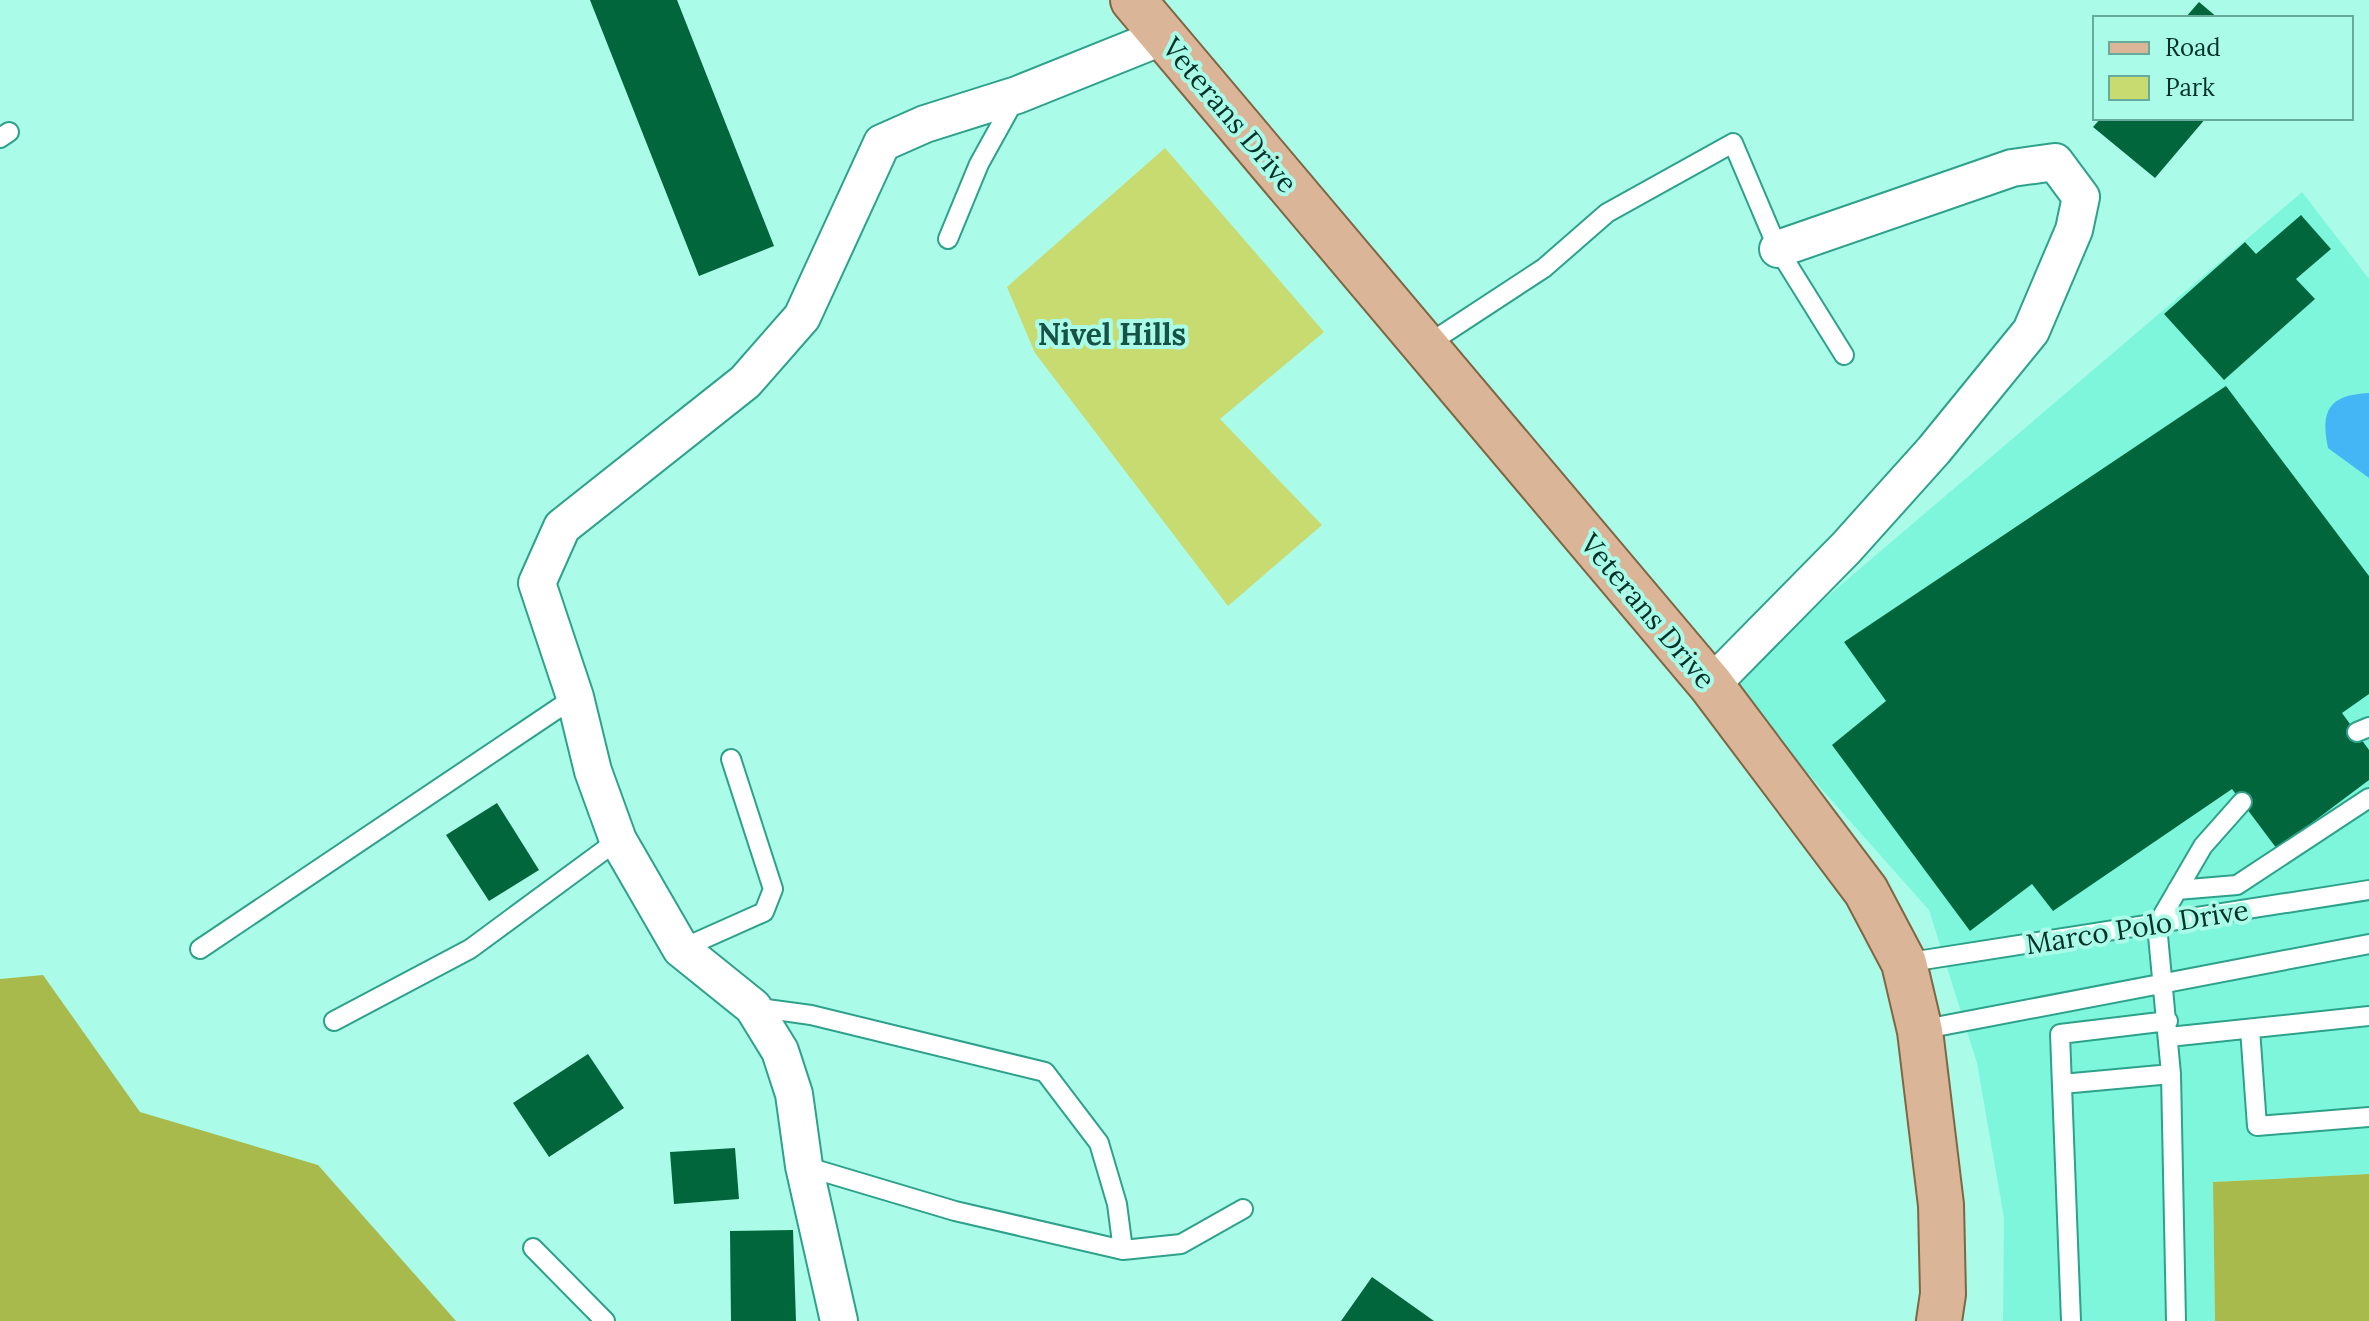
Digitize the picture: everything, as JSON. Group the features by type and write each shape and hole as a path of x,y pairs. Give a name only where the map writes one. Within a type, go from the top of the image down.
{"main road":[{"name":"Veterans Drive","path":"1133,0 1423,348 1711,685 1866,891 1904,963 1920,1031 1941,1205 1943,1294 1939,1321"}],"street":[{"path":"839,1321 804,1166 794,1094 785,1065 753,1007 681,949 618,840 593,771 575,697 537,583 562,527 745,382 802,317 882,143 925,124 1017,95 1164,36"},
{"path":"1711,685 1856,537 2031,331 2074,230 2081,197 2055,162 2012,168 1778,249"}],"lane":[{"path":"948,239 979,164 1017,95"},
{"path":"1423,348 1544,268 1607,213 1733,143 1778,249 1844,355"},
{"path":"200,949 575,697"},
{"path":"681,949 764,912 773,889 731,759"},
{"path":"2177,890 2237,885 2369,798"},
{"path":"2176,1321 2171,1074 2157,925 2203,846 2242,802"},
{"path":"334,1021 470,949 618,840"},
{"name":"Marco Polo Drive","path":"1904,963 2369,890"},
{"name":"Marco Polo Drive","path":"1920,1031 2163,981 2369,944"},
{"path":"753,1007 811,1015 1045,1072 1099,1143 1117,1204 1123,1250"},
{"path":"2071,1321 2060,1034 2250,1029 2369,1016"},
{"path":"2250,1029 2257,1126 2369,1117"},
{"path":"2062,1084 2171,1074"},
{"path":"804,1166 955,1211 1123,1250 1181,1244 1243,1209"},
{"path":"533,1248 605,1321"}],"shaded area":[{"path":"2302,192 2369,279 2369,1174 2213,1182 2215,1321 2003,1321 2004,1218 1977,1063 1929,910 1731,687 1815,607"},
{"path":"43,975 140,1112 318,1165 456,1321 0,1321 0,979"},
{"path":"2369,1174 2369,1321 2215,1321 2213,1182"}],"green space":[{"path":"1165,148 1324,332 1220,419 1322,525 1228,606 1035,353 1007,287"}],"water":[{"path":"2369,393 2369,478 2328,448 2325,424 2330,407 2336,401"}],"building":[{"path":"590,0 677,0 774,246 699,276"},
{"path":"2199,2 2216,16 2187,16"},
{"path":"2099,120 2204,120 2155,178 2093,127"},
{"path":"2301,215 2331,249 2296,279 2315,299 2224,380 2164,314 2245,242 2256,254"},
{"path":"2226,386 2369,576 2369,694 2342,713 2369,750 2369,780 2277,849 2232,789 2053,911 2032,884 1970,931 1832,745 1886,701 1844,642"},
{"path":"497,803 539,870 489,901 446,835"},
{"path":"588,1054 624,1108 549,1157 513,1103"},
{"path":"735,1148 739,1199 674,1204 670,1152"},
{"path":"793,1230 796,1321 731,1321 730,1231"},
{"path":"1372,1277 1434,1321 1341,1321"}],"district":[{"name":"Nivel Hills","path":"1112,334"}]}
